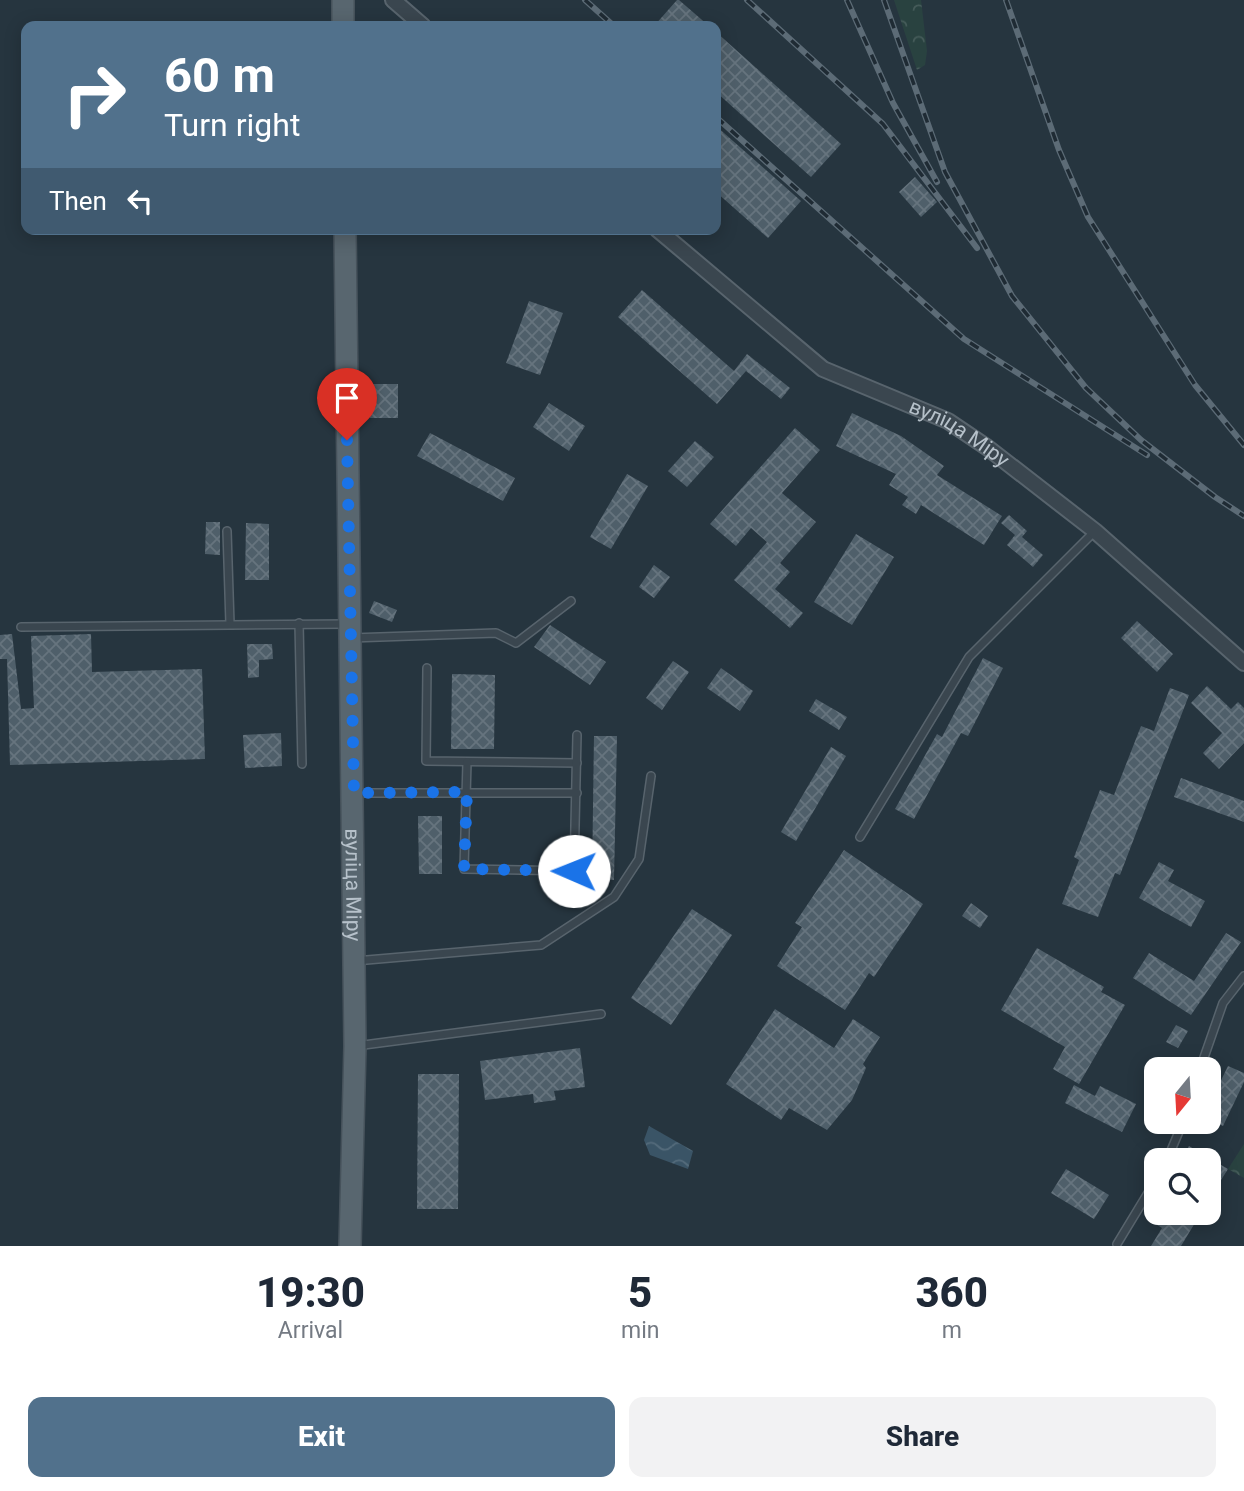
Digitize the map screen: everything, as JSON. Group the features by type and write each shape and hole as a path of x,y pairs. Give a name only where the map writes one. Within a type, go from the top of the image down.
{"main road":[{"path":"342,0 343,21"},
{"name":"вуліца Міру","path":"345,235 355,961 350,1246"}],"street":[{"path":"393,0 417,21"},
{"name":"вуліца Міру","path":"664,235 823,369 948,421 1095,531 1244,663"}],"lane":[{"path":"228,531 230,624"},
{"path":"860,836 969,657 1095,531"},
{"path":"21,627 299,622 350,631 496,633 516,643 571,601"},
{"path":"299,622 302,764"},
{"path":"427,668 426,761 577,763"},
{"path":"467,762 464,869 574,871 577,735"},
{"path":"355,961 541,945 614,897 639,859 651,776"},
{"path":"354,793 577,793"},
{"path":"1204,1057 1223,1003 1244,976"},
{"path":"355,1046 601,1014"},
{"path":"1117,1244 1144,1199"}],"green space":[{"path":"894,0 921,0 927,51 925,65 917,70"},
{"path":"1244,1144 1244,1178 1228,1169"}],"water":[{"path":"649,1126 693,1151 688,1169 650,1155 644,1140"}],"building":[{"path":"679,0 703,21 658,21"},
{"path":"721,36 841,144 811,177 721,96"},
{"path":"721,130 801,201 768,238 721,196"},
{"path":"915,177 937,202 921,217 899,192"},
{"path":"642,290 734,371 747,354 790,388 781,399 746,371 717,404 618,317"},
{"path":"529,301 563,313 540,375 506,363"},
{"path":"370,384 398,384 398,418 370,418"},
{"path":"549,403 585,426 569,451 533,427"},
{"path":"852,413 901,436 944,466 937,475 1002,516 984,545 921,505 916,514 902,505 908,497 889,485 896,474 836,446"},
{"path":"795,428 820,450 782,493 816,522 780,563 790,572 775,589 803,613 790,628 734,580 767,542 751,528 736,546 710,524"},
{"path":"430,433 515,478 503,501 417,456"},
{"path":"695,441 714,457 687,487 668,471"},
{"path":"627,474 648,486 611,549 590,537"},
{"path":"1009,515 1027,531 1022,537 1043,555 1033,567 1007,545 1015,535 1001,523"},
{"path":"206,522 220,522 220,555 205,554"},
{"path":"246,523 269,524 269,580 245,580"},
{"path":"856,534 894,557 852,625 814,602"},
{"path":"654,565 670,577 654,598 639,587"},
{"path":"374,601 397,610 392,622 369,613"},
{"path":"1137,621 1173,654 1157,672 1121,638"},
{"path":"550,625 606,662 590,685 534,647"},
{"path":"12,634 21,709 34,708 31,636 91,634 92,672 202,669 205,759 10,765 7,659 0,659 0,635"},
{"path":"247,644 272,644 273,659 259,660 259,677 248,678"},
{"path":"983,658 1003,668 968,736 961,733 914,819 895,809 937,734 942,737"},
{"path":"673,661 689,672 662,710 646,698"},
{"path":"721,668 753,691 740,711 707,688"},
{"path":"452,674 495,675 494,749 451,749"},
{"path":"1207,686 1231,709 1238,702 1244,708 1244,743 1219,769 1203,753 1222,733 1191,703"},
{"path":"1170,688 1189,695 1120,875 1115,873 1098,917 1062,904 1079,860 1074,857 1100,790 1114,795 1141,726 1154,731"},
{"path":"816,699 847,717 839,730 809,711"},
{"path":"281,733 282,766 245,768 243,735"},
{"path":"594,736 617,736 614,880 592,879"},
{"path":"831,747 846,756 796,841 781,832"},
{"path":"1181,778 1244,801 1244,822 1174,797"},
{"path":"418,816 442,816 442,874 419,874"},
{"path":"844,850 923,904 874,977 869,973 845,1010 777,966 802,927 795,923"},
{"path":"1159,862 1174,870 1168,881 1205,901 1191,927 1139,898"},
{"path":"971,903 988,916 980,928 962,916"},
{"path":"692,909 732,935 671,1025 631,998"},
{"path":"1226,933 1241,942 1191,1015 1133,978 1149,953 1194,981"},
{"path":"1037,948 1104,987 1101,992 1125,1005 1079,1084 1053,1069 1065,1047 1001,1010"},
{"path":"775,1009 834,1048 853,1019 880,1037 863,1064 866,1068 852,1100 827,1130 789,1108 781,1120 726,1084"},
{"path":"1176,1025 1188,1031 1178,1048 1166,1042"},
{"path":"580,1048 585,1087 554,1091 556,1100 534,1103 533,1094 485,1100 480,1061"},
{"path":"1228,1066 1244,1073 1244,1082 1223,1126 1222,1126 1222,1078"},
{"path":"418,1074 459,1074 458,1209 417,1209"},
{"path":"1074,1085 1095,1096 1100,1086 1136,1104 1122,1132 1065,1103"},
{"path":"1221,1165 1228,1169 1221,1180"},
{"path":"1066,1169 1109,1195 1094,1219 1051,1193"},
{"path":"1157,1225 1194,1225 1181,1246 1151,1246 1162,1228"}],"railway":[{"path":"585,0 608,21"},
{"path":"747,0 883,124 977,248"},
{"path":"847,0 893,103 937,182"},
{"path":"884,0 945,172 1012,296 1086,388 1141,440 1244,516"},
{"path":"1006,0 1059,150 1088,217 1195,385 1244,445"},
{"path":"721,121 964,339 1147,455"}],"route":[{"path":"347,440 354,793 467,792 464,869 574,871"}]}
